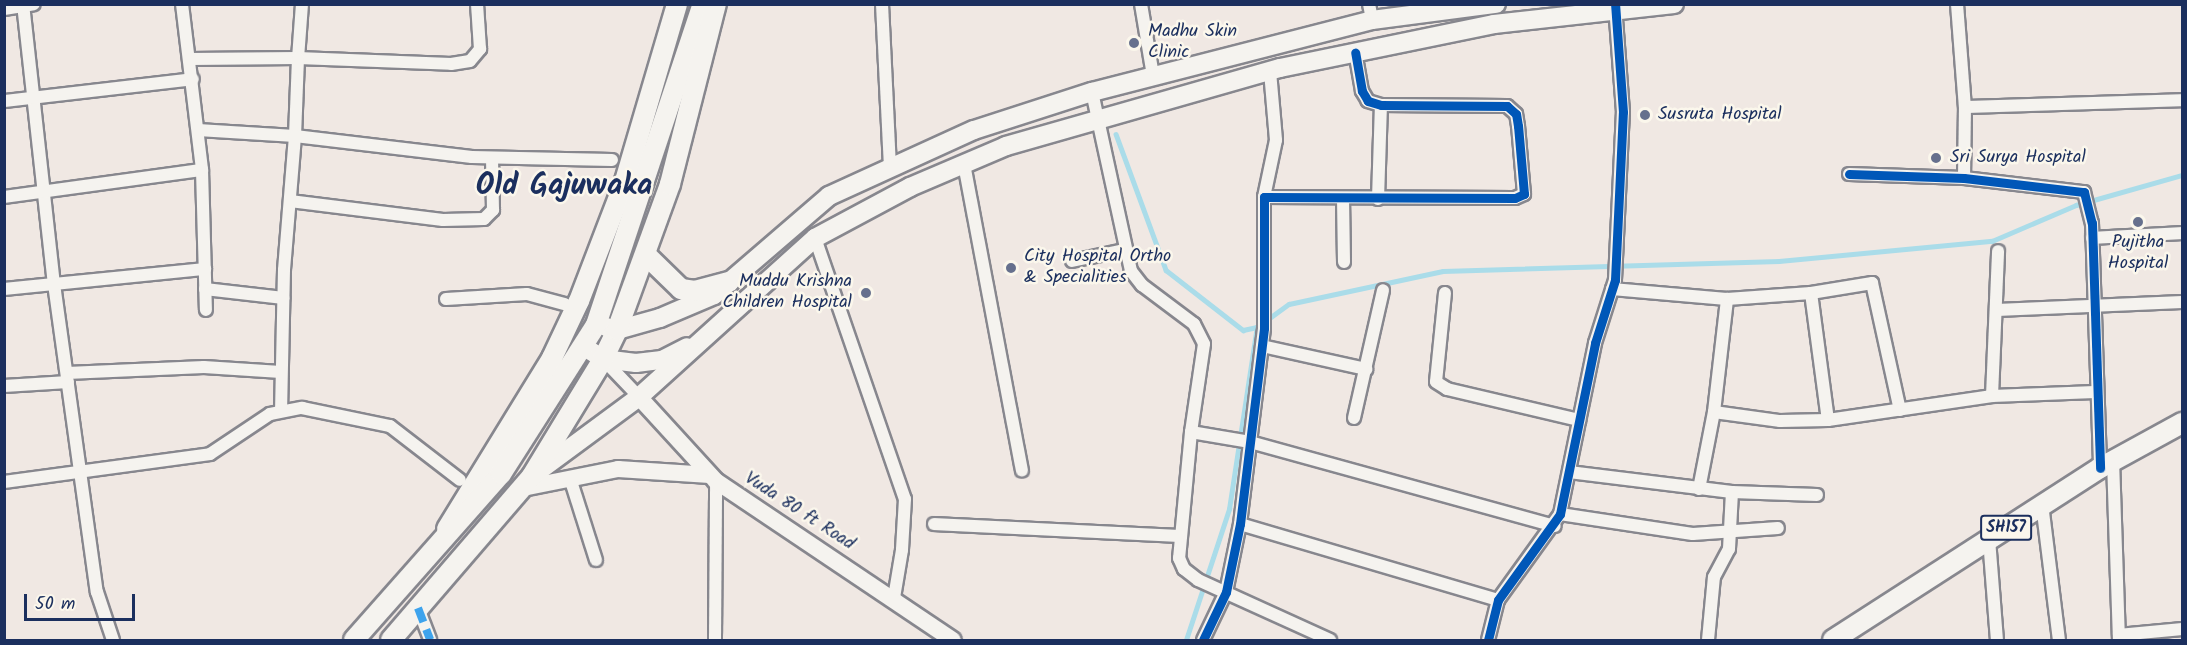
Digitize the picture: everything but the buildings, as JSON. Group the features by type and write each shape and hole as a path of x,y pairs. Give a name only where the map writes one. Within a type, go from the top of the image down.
{"main road":[{"path":"444,537 456,508 552,358 579,301 625,181 677,4"},
{"path":"354,640 444,537 467,516 501,474 596,325 703,4"},
{"path":"391,640 478,543 527,482 603,359 617,330 646,255 673,173 716,4"},
{"path":"596,325 617,330 684,309 729,282 812,208 890,168 974,130 1092,92 1370,12 1496,4"},
{"path":"527,482 639,397 815,238 843,220 1006,146 1270,71 1494,24 1615,8 1674,4"},
{"path":"646,255 681,289 695,291 729,282"},
{"path":"583,346 603,359 636,363 662,360 712,332"},
{"name":"SH157","path":"1833,640 2106,464 2182,423"},
{"path":"532,425 552,440"}],"street":[{"path":"182,4 193,79 202,170 206,310"},
{"path":"281,410 283,298 302,4"},
{"path":"190,59 298,58 451,64 470,61 480,49 477,4"},
{"path":"882,4 890,168"},
{"path":"1141,4 1153,76"},
{"path":"1957,4 1965,107 1964,178"},
{"path":"4,9 27,5 32,97 54,284 97,592 113,640"},
{"path":"1488,640 1498,600 1521,564 1557,520 1595,343 1614,285 1619,254 1623,112 1615,8"},
{"path":"1264,196 1378,199 1515,198 1524,194 1516,114 1507,106 1381,105 1368,101 1362,91 1355,53"},
{"path":"1203,640 1226,592 1240,524 1262,346 1266,281 1264,196 1276,140 1270,71"},
{"path":"4,101 193,79"},
{"path":"1092,92 1124,250 1131,271 1142,285 1182,313 1201,334 1204,362 1191,432 1179,537 1179,558 1184,569 1198,579 1330,640"},
{"path":"1965,107 2182,99"},
{"path":"1378,199 1381,105"},
{"path":"198,130 295,136 492,158 612,160"},
{"path":"290,201 443,220 484,219 493,210 492,158"},
{"path":"964,164 1022,471"},
{"path":"4,197 202,170"},
{"path":"1850,174 1964,178 2084,192 2089,205 2092,238 2095,392 2106,464 2119,638 2182,629"},
{"path":"1342,198 1344,262"},
{"path":"2092,238 2182,233"},
{"path":"815,238 905,499 902,550 894,598"},
{"path":"1072,261 1124,250"},
{"path":"1992,396 1998,251"},
{"path":"4,289 205,268"},
{"path":"1614,285 1727,299 1811,293 1872,283 1899,410"},
{"path":"206,289 283,298"},
{"path":"1354,418 1383,290"},
{"path":"1445,292 1436,382 1447,389 1579,420"},
{"path":"1811,293 1828,420"},
{"path":"446,299 527,294 565,304"},
{"path":"1699,489 1714,412 1727,299"},
{"path":"1997,310 2182,302"},
{"path":"1262,346 1366,369"},
{"path":"603,359 639,397"},
{"path":"4,386 68,377 204,367 281,372"},
{"path":"1714,412 1780,421 1828,420 1992,396 2095,392"},
{"name":"Vuda 80 ft Road","path":"639,397 713,478 894,598 953,640"},
{"path":"4,482 210,454 281,410 337,414 390,426 460,480"},
{"path":"1191,432 1250,442 1557,520 1682,533 1729,533 1778,528"},
{"path":"527,482 570,478 618,469 713,478 715,640"},
{"path":"1569,472 1699,489 1816,495"},
{"path":"570,478 596,560"},
{"path":"1708,640 1714,577 1729,549 1732,492"},
{"path":"2042,504 2059,640"},
{"path":"934,524 1179,537"},
{"path":"1240,524 1498,600"},
{"path":"1989,539 1997,640"},
{"path":"418,608 430,640"}],"waterway":[{"path":"1116,134 1166,270 1243,330 1257,327 1289,304 1443,271 1779,261 1992,241 2076,205 2182,175"},
{"path":"1186,640 1229,509 1257,327"}],"marked path":[{"path":"418,608 430,640"}],"cycle path":[{"path":"1488,640 1498,600 1560,514 1595,343 1615,280 1623,112 1615,4"},
{"path":"1203,640 1226,592 1240,524 1264,328 1264,197 1515,198 1524,194 1516,114 1507,106 1381,105 1368,101 1362,91 1355,53"},
{"path":"1849,174 1964,178 2084,192 2092,223 2100,468"}],"place":[{"name":"Madhu Skin Clinic","path":"1134,43"},
{"name":"Susruta Hospital","path":"1645,115"},
{"name":"Sri Surya Hospital","path":"1936,158"},
{"name":"Pujitha Hospital","path":"2138,222"},
{"name":"City Hospital Ortho & Specialities","path":"1011,268"},
{"name":"Muddu Krishna Children Hospital","path":"866,293"}],"district":[{"name":"Old Gajuwaka","path":"564,186"}]}
